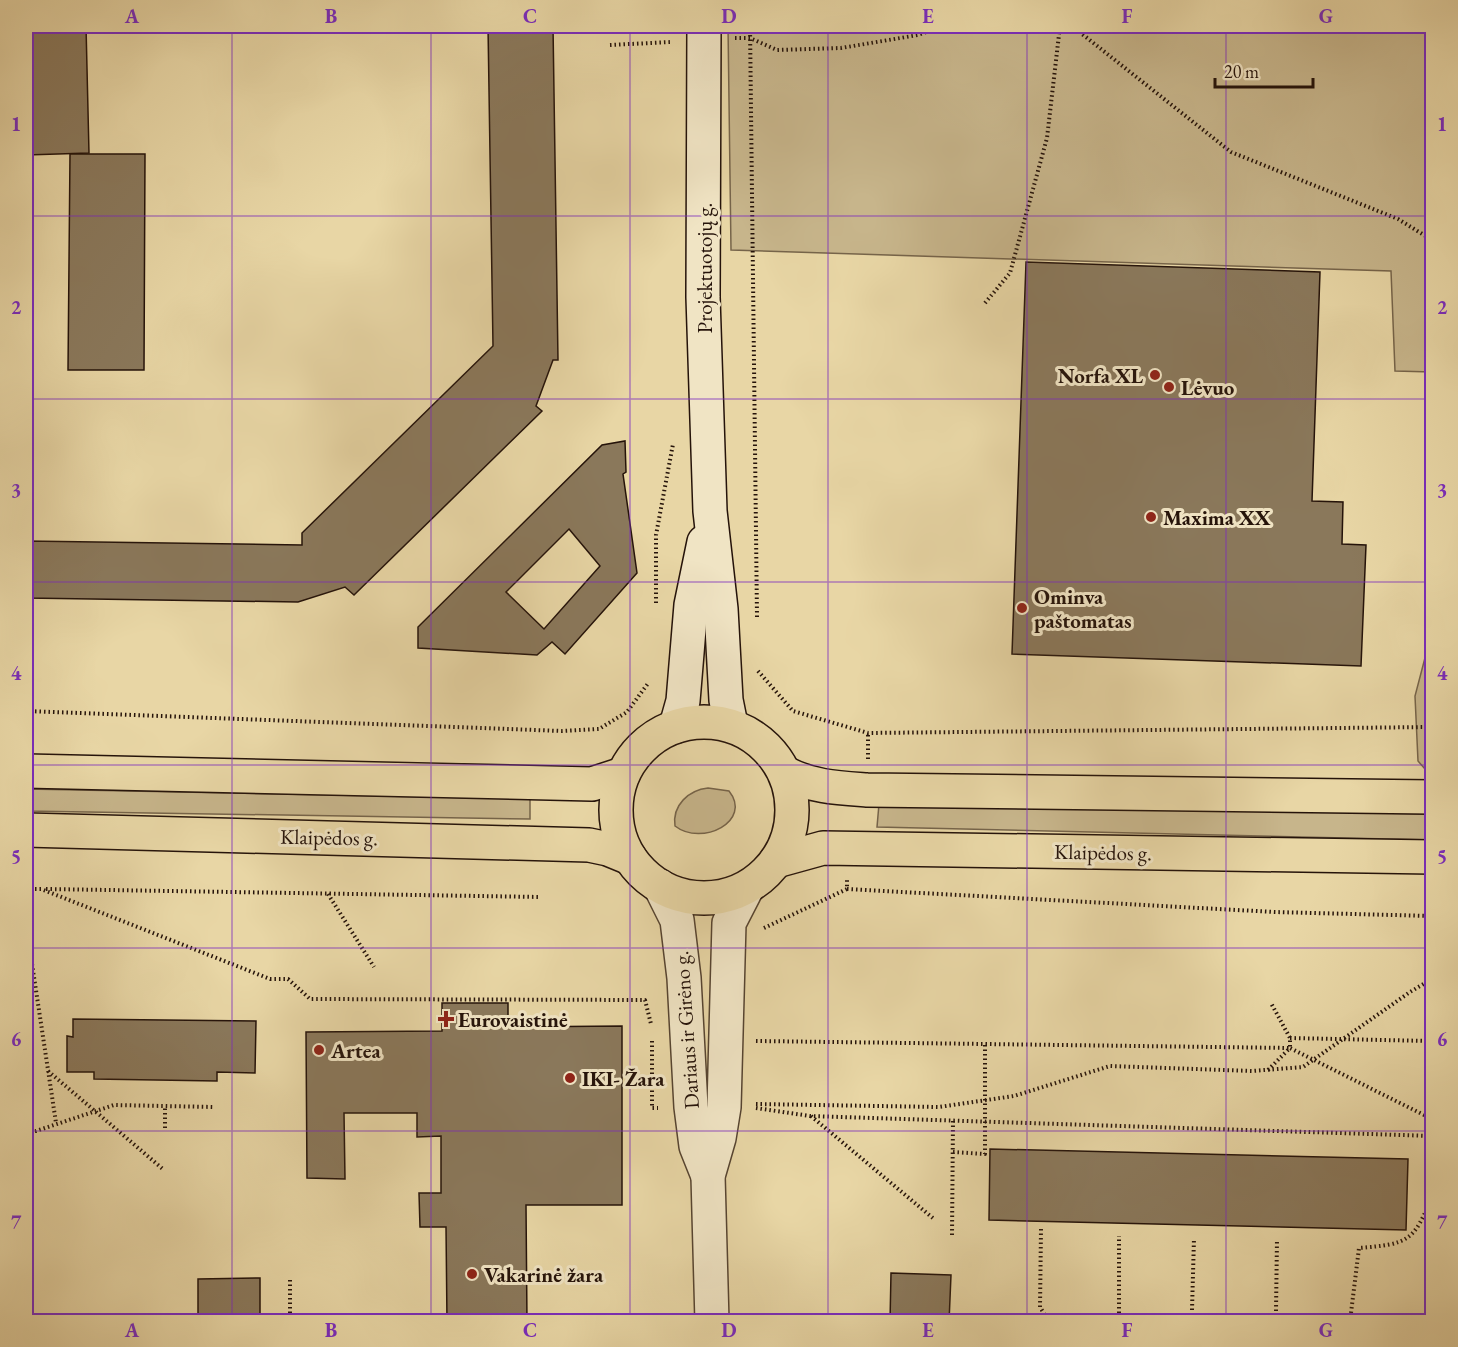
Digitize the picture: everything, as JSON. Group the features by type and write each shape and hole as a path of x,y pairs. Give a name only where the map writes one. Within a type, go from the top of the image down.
{"highway":[{"name":"Klaipėdos g.","path":"695,722 731,725 748,732 763,744 785,773 791,791 792,819 786,845 763,876 747,888 712,898 677,894 660,886 644,874 630,858 617,825 618,790 623,774 645,744 676,726 695,722"},
{"path":"26,771 592,784 623,774"},
{"path":"785,773 802,782 827,788 867,790 1432,797"},
{"name":"Klaipėdos g.","path":"26,830 589,844 630,858"},
{"name":"Klaipėdos g.","path":"776,861 823,848 1432,857"}],"main road":[{"name":"Projektuotojų g.","path":"704,26 703,297 710,511 721,609 726,700 731,725"},
{"name":"Projektuotojų g.","path":"676,726 683,701 691,605 710,511"},
{"name":"Dariaus ir Girėno g.","path":"660,886 677,920 682,953 691,1107 696,1146 708,1176"},
{"name":"Dariaus ir Girėno g.","path":"712,1322 708,1176 719,1138 724,1107 729,923 747,888"}],"path":[{"path":"750,26 757,623"},
{"path":"750,38 777,50 841,48 918,35 942,26"},
{"path":"985,303 1010,273 1044,150 1060,26"},
{"path":"1072,26 1231,152 1398,219 1432,240"},
{"path":"656,605 656,535 674,436"},
{"path":"756,663 756,669 793,711 868,732 1432,727"},
{"path":"26,711 562,731 598,729 627,712 648,686 651,675"},
{"path":"867,790 868,732"},
{"path":"847,889 848,848"},
{"path":"26,889 540,897"},
{"path":"41,889 270,979 288,979 310,999 645,1000 652,1025"},
{"path":"763,928 847,889 1274,912 1432,916"},
{"path":"327,894 374,967"},
{"path":"26,924 56,1123"},
{"path":"762,1103 939,1107 1014,1096 1110,1066 1267,1070 1304,1067 1432,979"},
{"path":"1267,1070 1290,1048 1290,1038 1271,1003"},
{"path":"652,1037 652,1108 691,1107"},
{"path":"1290,1038 1430,1041 1426,1136 1432,1147"},
{"path":"748,1041 1290,1048 1432,1119"},
{"path":"953,1152 984,1154 985,1044"},
{"path":"48,1071 93,1112 164,1170"},
{"path":"26,1132 36,1131 114,1105 213,1107"},
{"path":"165,1106 165,1128"},
{"path":"746,1107 810,1116 1432,1136"},
{"path":"810,1116 934,1219"},
{"path":"952,1235 953,1120"},
{"path":"1351,1313 1359,1248 1398,1244 1420,1227 1432,1196"},
{"path":"1041,1229 1040,1306 1048,1322"},
{"path":"1119,1236 1119,1322"},
{"path":"1192,1310 1194,1238"},
{"path":"1276,1311 1277,1239"},
{"path":"290,1278 290,1322"}],"shaded area":[{"path":"728,26 1432,26 1432,372 1395,371 1391,271 731,250"},
{"path":"1432,631 1432,777 1418,761 1415,696"},
{"path":"708,788 729,791 735,802 730,821 721,828 698,834 686,832 675,826 676,811 683,800 694,792"},
{"path":"26,789 530,799 530,819 26,811"},
{"path":"879,804 1432,814 1432,840 877,827"}],"building":[{"path":"26,26 86,26 89,153 26,155"},
{"path":"488,26 553,26 558,360 553,360 536,406 542,411 354,595 345,587 298,602 26,598 26,541 302,545 302,533 493,346"},
{"path":"70,154 145,154 144,370 68,370"},
{"name":"Lėvuo","path":"1026,262 1320,272 1312,501 1343,502 1342,544 1366,545 1361,666 1012,654"},
{"path":"625,441 626,472 623,474 637,573 565,654 552,642 537,655 418,648 418,627 602,445","holes":["569,529 600,566 544,629 506,592"]},
{"path":"442,1003 508,1003 508,1027 622,1026 622,1205 526,1205 527,1322 447,1322 446,1227 420,1227 419,1193 441,1193 441,1136 417,1137 417,1113 344,1113 345,1179 307,1178 306,1032 442,1031"},
{"path":"73,1019 256,1021 255,1073 217,1072 217,1081 94,1079 94,1072 67,1072 67,1036 73,1037"},
{"path":"990,1149 1408,1159 1406,1230 989,1220"},
{"path":"891,1273 951,1275 949,1322 890,1322"},
{"path":"260,1278 260,1322 198,1322 198,1279"}],"place":[{"name":"Norfa XL","path":"1155,375"},
{"name":"Lėvuo","path":"1169,387"},
{"name":"Maxima XX","path":"1151,517"},
{"name":"Ominva paštomatas","path":"1022,608"},
{"name":"Eurovaistinė","path":"446,1019"},
{"name":"Artea","path":"319,1050"},
{"name":"IKI- Žara","path":"570,1078"},
{"name":"Vakarinė žara","path":"472,1274"}]}
